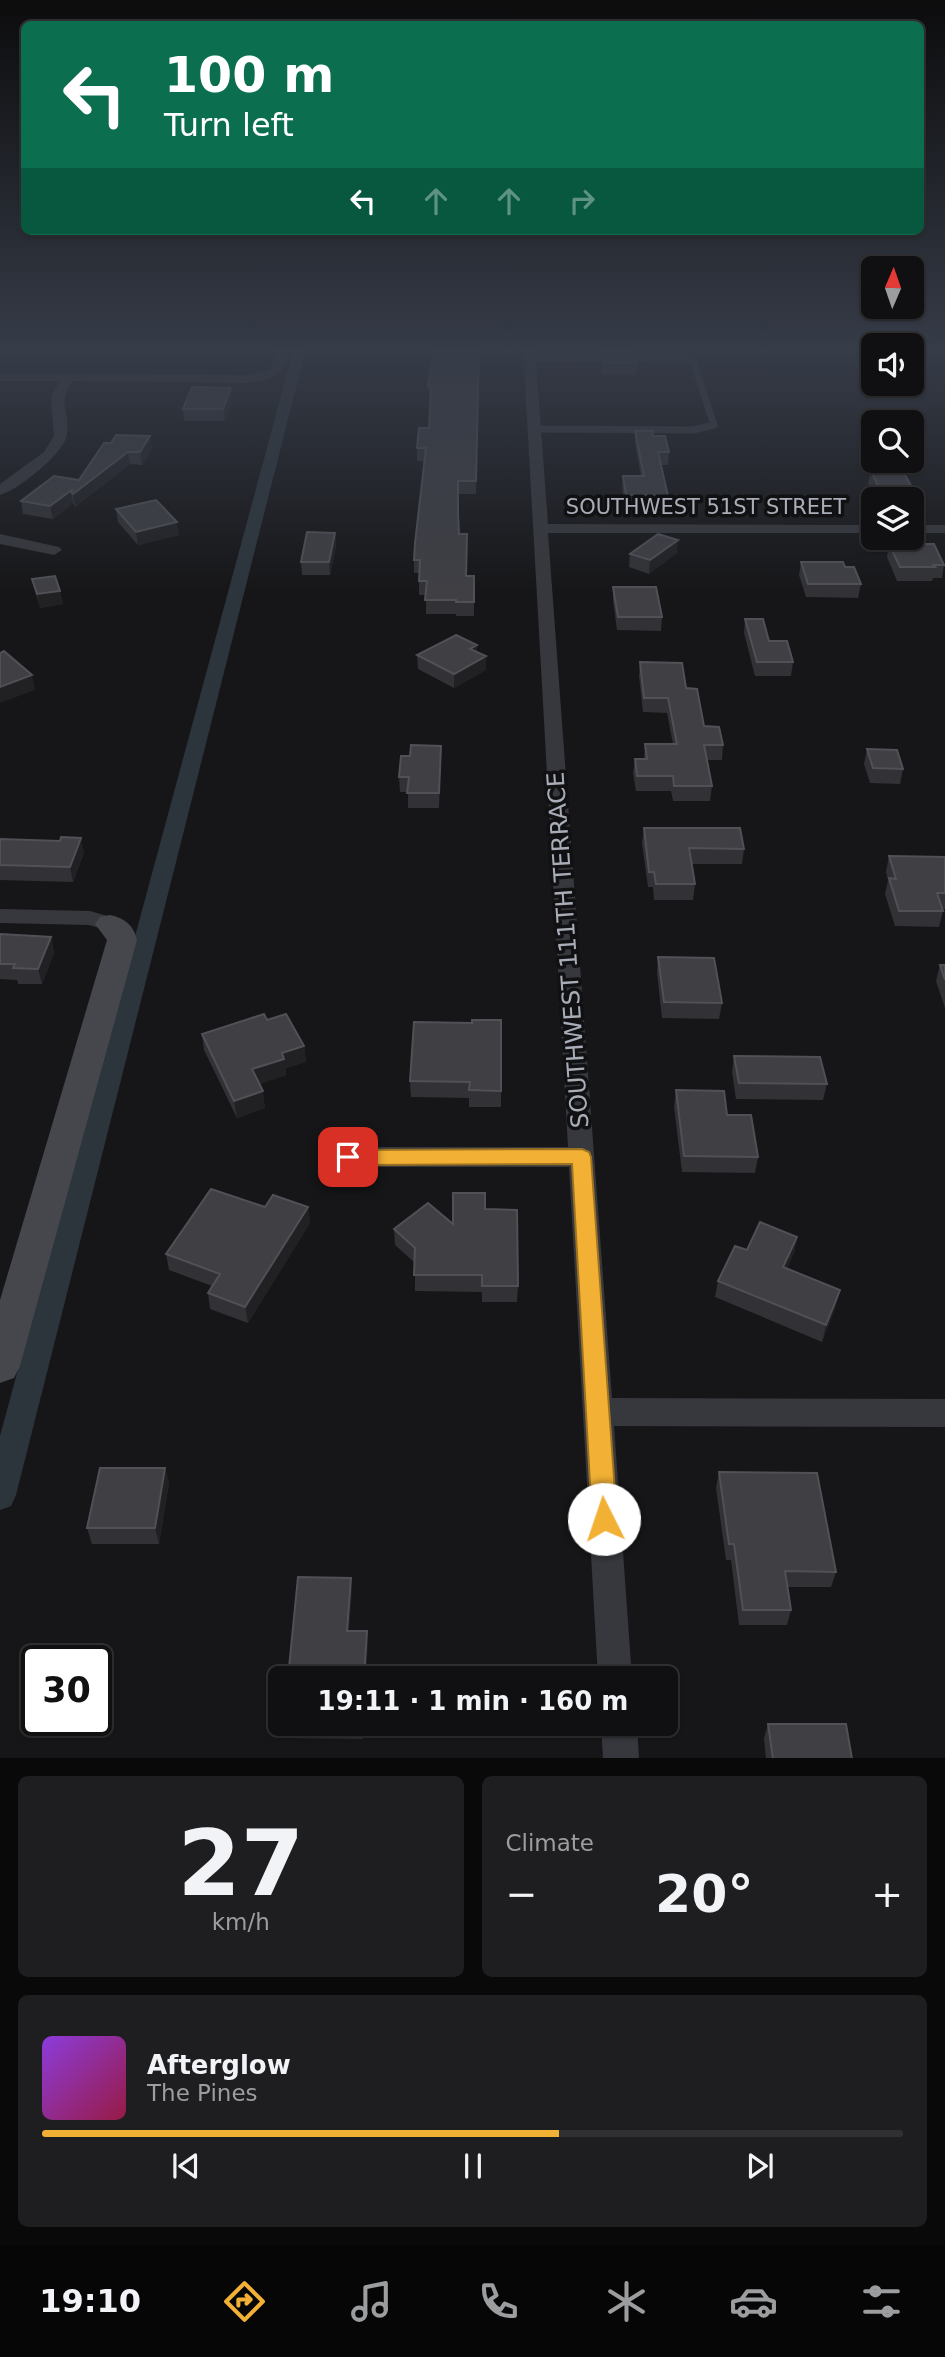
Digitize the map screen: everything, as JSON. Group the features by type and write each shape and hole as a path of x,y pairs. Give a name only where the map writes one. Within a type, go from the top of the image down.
{"street":[{"path":"0,491 49,455 61,436 60,430"},
{"name":"SOUTHWEST 111TH TERRACE","path":"535,430 614,1666"},
{"name":"SOUTHWEST 51ST STREET","path":"540,528 861,529"},
{"path":"924,529 945,529"},
{"path":"0,539 54,550"},
{"path":"0,916 90,918 110,924 121,933 122,940 0,1366"},
{"path":"348,1157 582,1157"},
{"path":"597,1412 945,1413"},
{"path":"620,1736 621,1758"}],"building":[{"path":"419,430 477,430 476,481 458,481 459,534 467,534 466,576 474,576 474,602 425,600 427,581 419,581 420,560 414,560 426,448 417,448"},
{"path":"635,431 652,431 653,436 665,436 669,452 658,452 668,496 626,495 623,476 644,476"},
{"path":"116,435 150,436 140,452 128,452 73,494 73,489 50,506 21,501 54,476 79,480 104,443 111,443"},
{"path":"872,473 904,473 912,487 879,487"},
{"path":"156,500 177,522 136,532 116,509"},
{"path":"307,532 335,533 329,562 301,562"},
{"path":"658,534 678,540 650,560 630,554"},
{"path":"924,544 934,544 944,565 933,565 935,567 900,567 892,550 924,550"},
{"path":"801,562 843,562 845,567 854,567 861,584 808,584"},
{"path":"55,576 60,591 37,594 32,579"},
{"path":"613,587 656,587 662,617 618,617"},
{"path":"745,619 763,619 769,641 787,641 793,662 757,662"},
{"path":"456,635 477,645 470,649 486,656 454,674 417,655"},
{"path":"4,651 32,675 0,687 0,653"},
{"path":"640,662 682,663 686,688 697,689 704,726 719,727 723,745 704,745 712,786 674,786 673,776 637,776 635,759 647,759 645,744 677,744 668,698 644,698"},
{"path":"411,745 441,746 439,793 407,793 409,777 399,777 401,756 410,756"},
{"path":"867,749 897,750 903,769 873,768"},
{"path":"644,828 740,828 744,849 689,848 695,884 656,884 654,872 649,872"},
{"path":"61,837 81,838 70,867 0,865 0,839 60,841"},
{"path":"889,856 945,857 945,893 937,893 943,911 899,911 889,878 896,879"},
{"path":"0,934 51,937 38,969 13,968 15,964 0,964"},
{"path":"658,957 714,958 722,1003 664,1002"},
{"path":"940,965 945,965 945,980"},
{"path":"264,1014 267,1020 286,1014 304,1046 282,1053 284,1059 252,1069 263,1091 234,1101 202,1034"},
{"path":"472,1020 501,1020 501,1091 469,1090 470,1082 410,1081 414,1022 472,1023"},
{"path":"734,1056 820,1057 827,1084 739,1083"},
{"path":"676,1090 724,1091 727,1115 751,1115 758,1157 684,1156"},
{"path":"211,1189 265,1207 273,1195 308,1207 245,1307 208,1293 220,1274 166,1254"},
{"path":"453,1193 485,1193 485,1209 517,1210 518,1286 482,1286 482,1275 414,1275 415,1248 394,1229 428,1203 453,1224"},
{"path":"760,1222 797,1237 783,1267 840,1290 826,1325 718,1281 735,1246 747,1250"},
{"path":"100,1468 165,1468 155,1528 87,1528"},
{"path":"719,1472 817,1473 836,1572 785,1571 791,1610 743,1610 734,1544 729,1544"},
{"path":"298,1577 351,1578 347,1631 367,1631 365,1666 289,1666"},
{"path":"768,1724 846,1724 852,1758 773,1758"}],"waterway":[{"path":"0,1495 279,430"}],"route":[{"path":"348,1157 582,1157 604,1519"}]}
